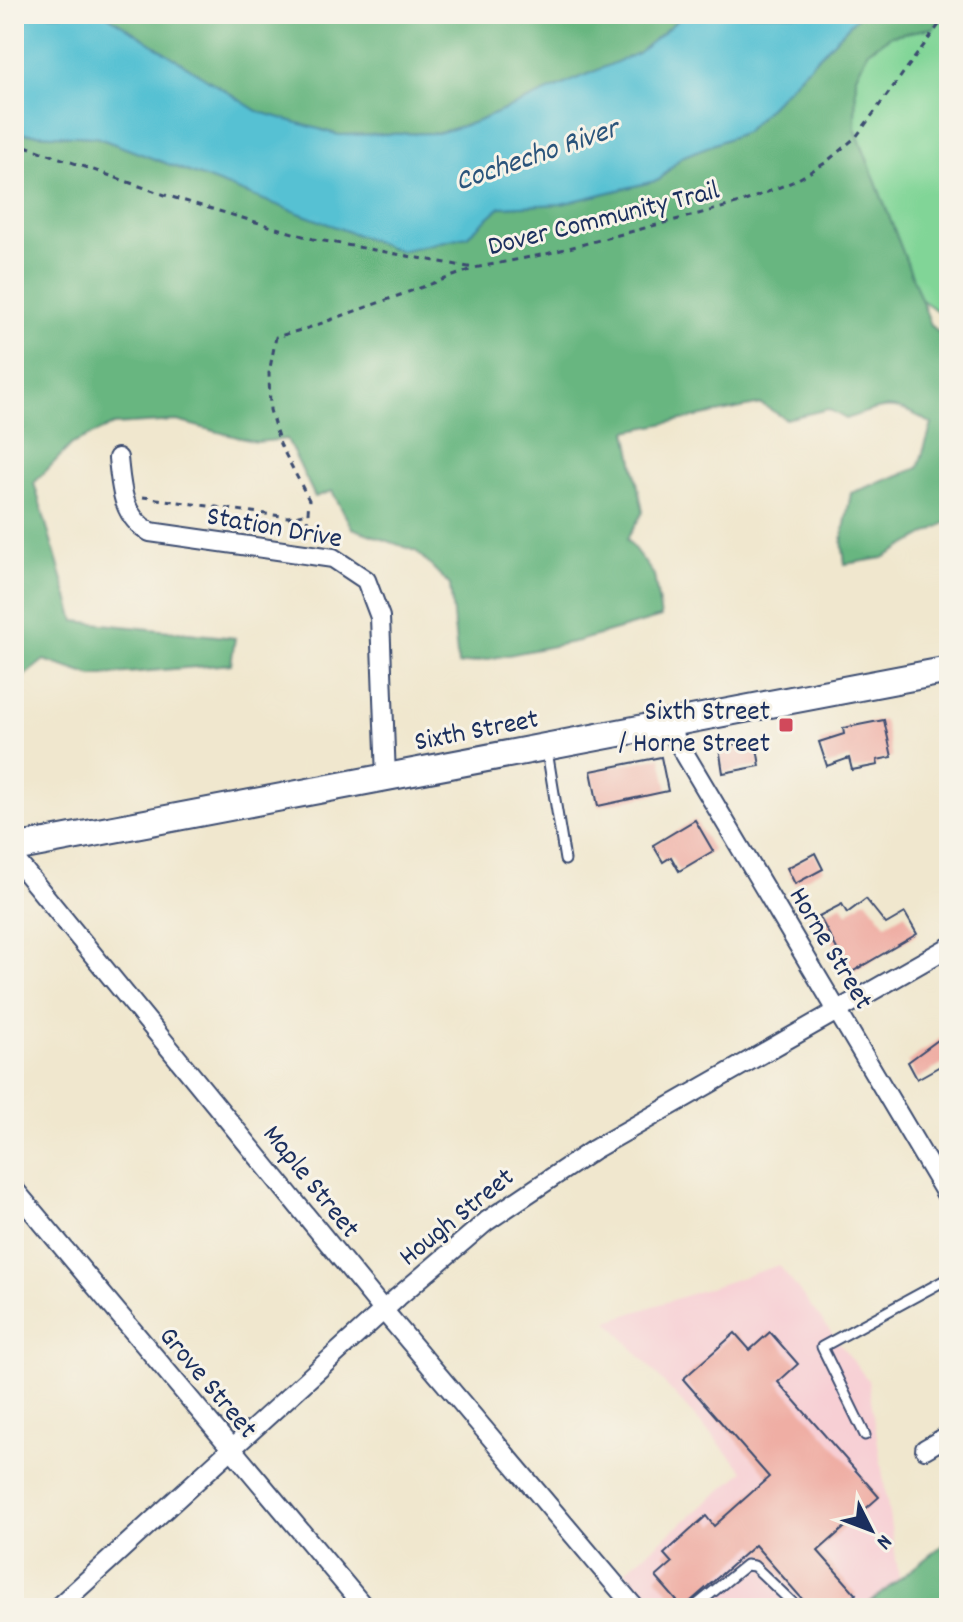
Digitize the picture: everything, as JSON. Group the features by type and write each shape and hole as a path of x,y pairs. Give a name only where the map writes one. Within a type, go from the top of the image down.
{"main road":[{"name":"Sixth Street","path":"14,848 949,670"}],"street":[{"name":"Station Drive","path":"118,458 122,498 138,526 150,532 333,558 366,580 378,604 386,778"},
{"name":"Horne Street","path":"667,724 949,1199"},
{"name":"Maple Street","path":"14,858 384,1311 635,1608"},
{"name":"Hough Street","path":"57,1608 487,1221 532,1188 838,1008 949,947"},
{"name":"Grove Street","path":"14,1189 365,1608"},
{"path":"925,1449 949,1435"}],"lane":[{"path":"546,747 565,860"},
{"path":"865,1435 822,1347 949,1278"},
{"path":"693,1608 746,1565 754,1566 798,1608"}],"path":[{"name":"Dover Community Trail","path":"14,142 165,195 286,231 474,268 546,254 740,203 795,181 825,163 856,137 947,14"},
{"path":"303,553 309,500 280,444 270,410 269,373 276,337 474,268"},
{"path":"137,497 288,517 309,513"}],"shaded area":[{"path":"779,1265 868,1380 899,1578 863,1608 656,1608 625,1571 744,1471 608,1321"}],"green space":[{"path":"105,14 685,14 638,53 476,122 438,133 339,135 258,112"},
{"path":"860,14 943,14 933,28 892,35 868,51 856,76 855,128 931,325 949,342 949,521 883,558 845,564 842,540 851,493 918,468 932,424 899,409 881,408 846,419 828,409 786,419 761,404 627,431 643,512 627,539 654,575 661,617 578,641 458,665 450,585 416,551 352,528 332,491 315,497 287,439 256,442 177,421 113,425 72,444 34,483 75,621 235,638 231,664 92,676 44,660 14,684 14,133 96,137 400,251 467,236 500,207 561,204 659,180 681,157 745,132"},
{"path":"888,14 949,14 949,319 842,244 855,44"},
{"path":"949,1540 949,1608 863,1608"}],"water":[{"name":"Cochecho River","path":"14,14 105,14 257,111 339,135 438,133 476,122 638,53 685,14 860,14 745,132 681,157 659,180 561,204 500,207 467,236 400,251 96,137 14,133"}],"building":[{"path":"884,720 892,757 877,760 878,765 852,770 849,758 827,766 819,742 844,734 843,728"},
{"path":"749,742 750,749 757,748 760,766 723,773 719,747"},
{"path":"661,757 668,791 598,806 591,771"},
{"path":"695,820 713,851 679,871 671,857 663,862 653,845"},
{"path":"815,853 823,869 795,884 787,868"},
{"path":"866,899 886,924 905,913 917,934 850,973 819,916 842,904 847,913"},
{"path":"949,1032 949,1061 917,1079 908,1062"},
{"path":"770,1332 798,1364 778,1382 879,1497 818,1551 856,1594 840,1608 810,1608 755,1545 683,1608 656,1577 672,1563 664,1554 706,1516 714,1526 769,1477 683,1379 735,1333 750,1350"}],"place":[{"name":"Sixth Street / Horne Street","path":"786,725"}]}
